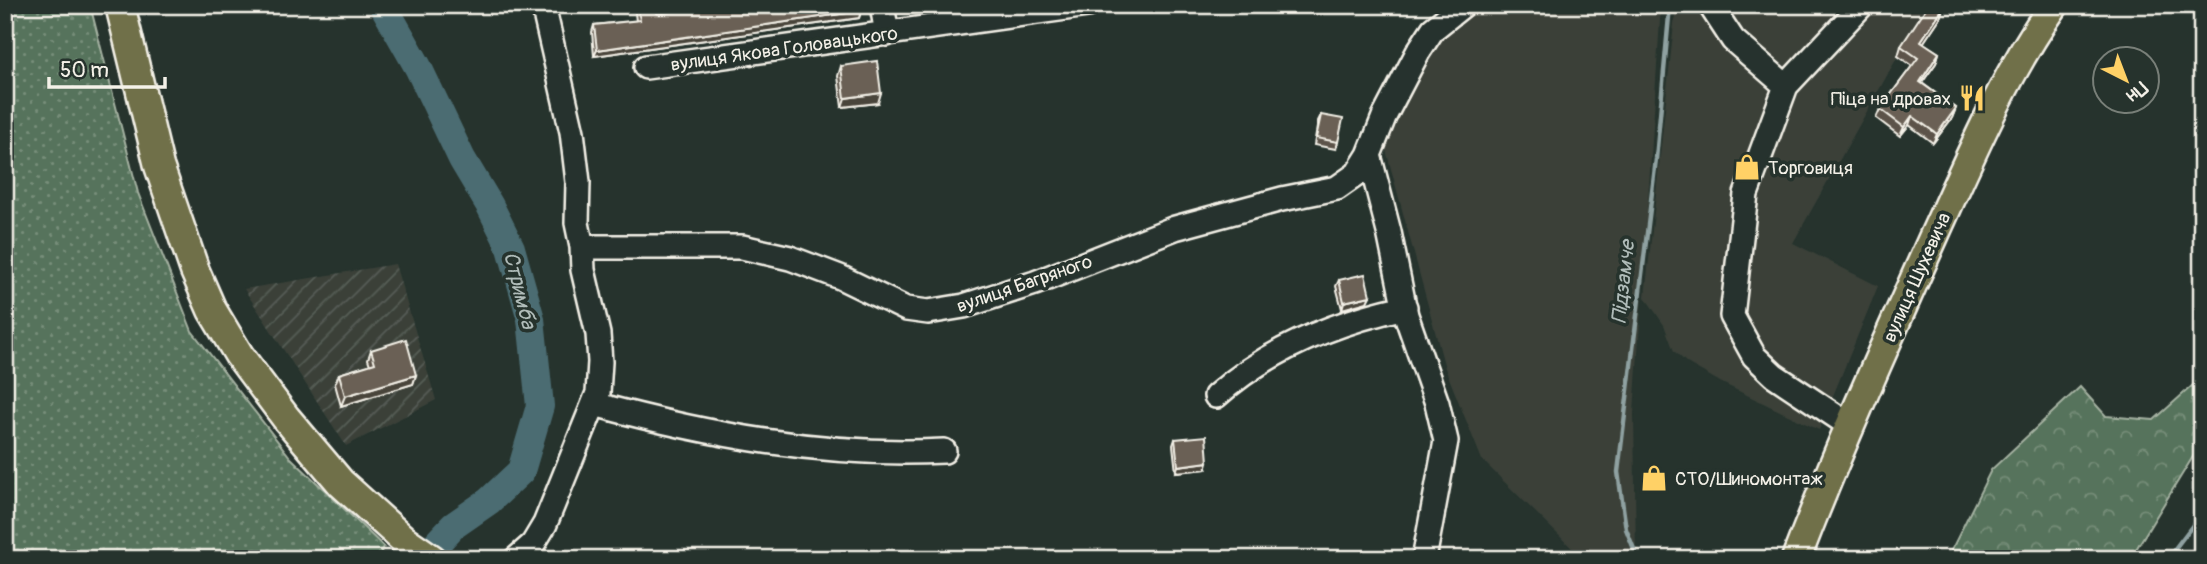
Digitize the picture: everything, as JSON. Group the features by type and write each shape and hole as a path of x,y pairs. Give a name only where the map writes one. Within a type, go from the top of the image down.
{"main road":[{"path":"120,5 159,166 195,271 212,310 239,355 286,418 341,483 403,539 432,559"},
{"name":"вулиця Шухевича","path":"1796,559 1849,425 1980,137 2030,40 2054,5"}],"street":[{"path":"516,559 533,544 545,524 598,393 600,362 598,334 585,282 577,223 578,182 572,132 545,15 547,5"},
{"path":"882,5 887,34"},
{"name":"вулиця Якова Головацького","path":"646,67 1088,5"},
{"name":"вулиця Багряного","path":"582,247 742,247 790,258 840,277 906,309 928,312 964,306 1035,283 1175,228 1337,188 1357,174 1418,52 1433,29 1463,5"},
{"path":"1710,5 1733,40 1786,86"},
{"path":"1849,425 1774,375 1754,356 1732,316 1746,194 1786,86 1862,5"},
{"path":"1368,155 1389,232 1405,307 1437,403 1446,441 1424,559"},
{"path":"1216,396 1232,381 1276,352 1366,316 1405,307"},
{"path":"594,404 727,436 819,448 908,453 944,451"}],"shaded area":[{"path":"1482,5 1661,5 1634,413 1636,559 1583,559 1482,460 1445,368 1384,143 1441,35"},
{"name":"Торговиця","path":"1676,5 1931,5 1898,56 1793,243 1878,286 1819,430 1687,363 1674,351 1664,325 1645,297"},
{"path":"395,264 436,400 346,446 244,289"}],"green space":[{"path":"5,5 90,5 138,193 192,331 290,457 384,547 377,559 5,559"},
{"path":"2202,377 2202,442 2130,559 1947,559 1991,470 2080,387 2106,416 2154,420"}],"building":[{"path":"637,5 655,5 657,14 700,5 860,5 861,11 597,50 594,25 640,20"},
{"path":"1928,5 1939,5 1943,8 1921,41 1939,53 1920,82 1956,108 1937,134 1912,116 1904,127 1880,109 1918,58 1901,46"},
{"path":"877,61 881,93 845,98 841,66"},
{"path":"1321,115 1343,119 1338,142 1316,138"},
{"path":"1365,274 1370,296 1344,302 1339,280"},
{"path":"406,339 416,375 345,396 339,374 375,363 371,350"},
{"path":"1206,436 1208,462 1178,466 1175,439"}],"waterway":[{"name":"Стримба","path":"383,5 511,248 531,319 540,406 521,471 489,501 453,526 422,559"},
{"name":"Підзамче","path":"1638,559 1626,529 1618,472 1656,159 1670,5"},
{"path":"2167,559 2202,513"}],"place":[{"name":"Піца на дровах","path":"1972,98"},
{"name":"Торговиця","path":"1747,167"},
{"name":"СТО/Шиномонтаж","path":"1654,478"}]}
